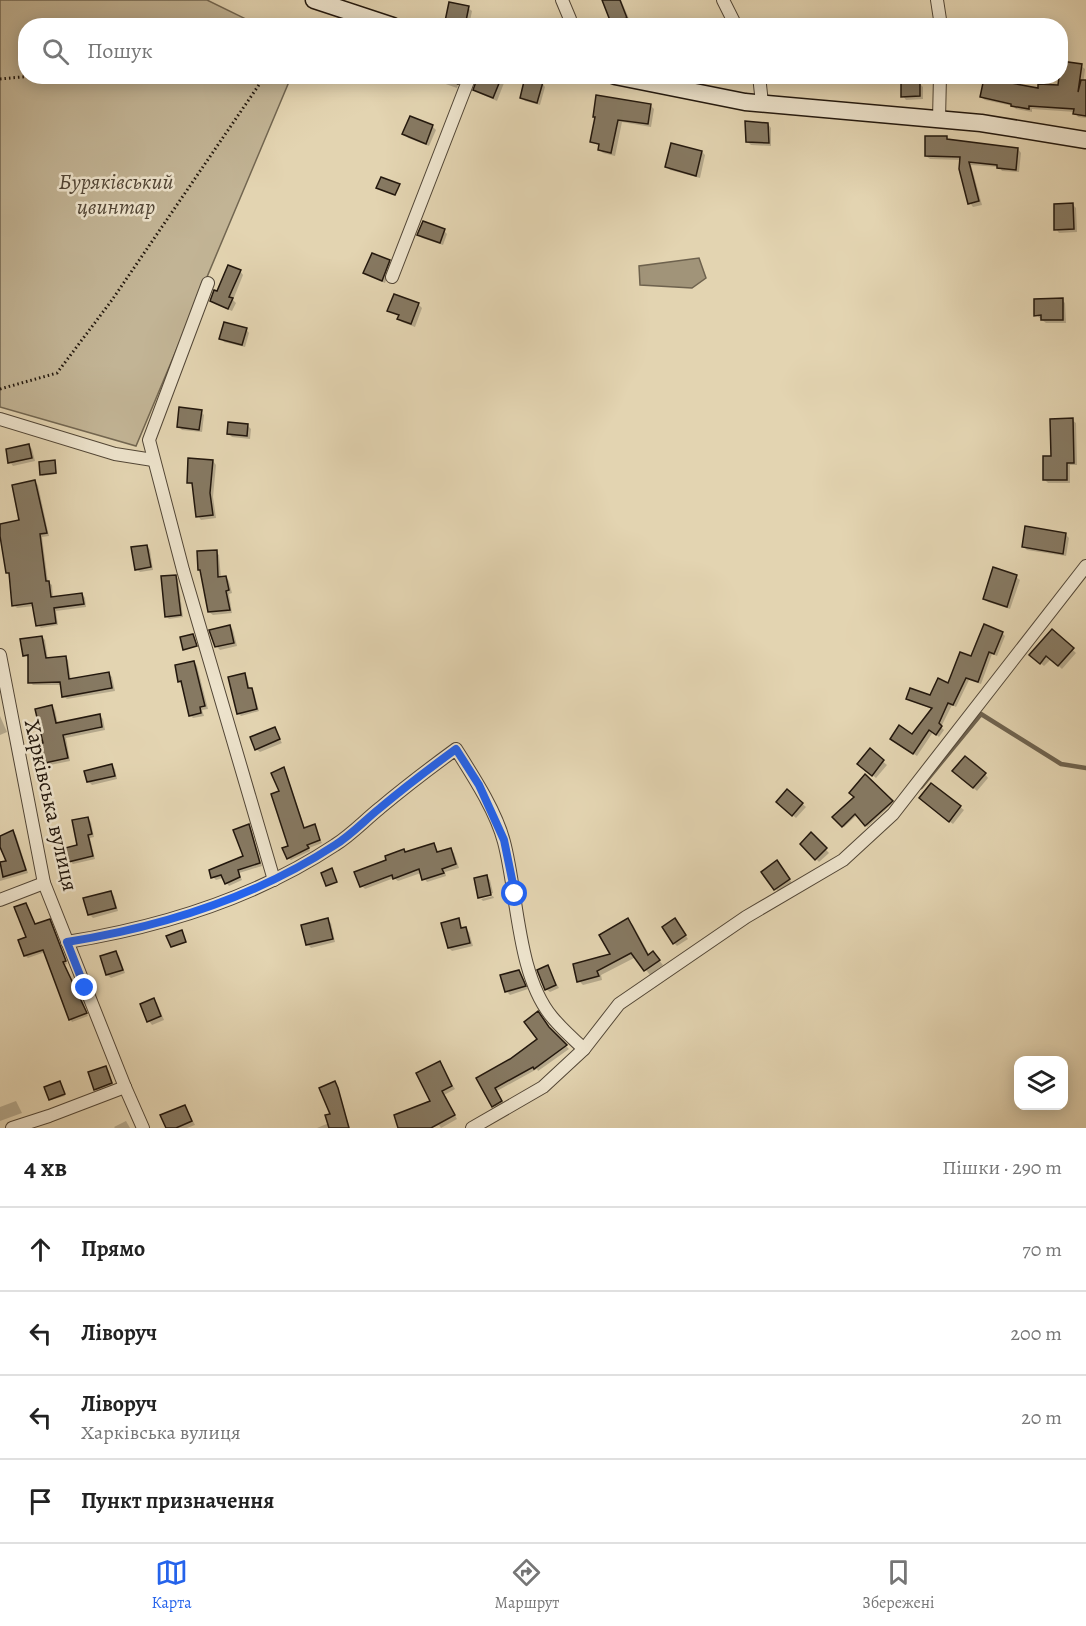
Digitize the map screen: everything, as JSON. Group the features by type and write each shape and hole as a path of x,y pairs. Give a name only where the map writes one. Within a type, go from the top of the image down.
{"street":[{"path":"314,0 369,18"},
{"path":"562,0 570,18"},
{"path":"723,0 732,18"},
{"path":"937,0 940,18"},
{"path":"392,277 467,84"},
{"path":"655,84 745,102 981,123 1086,140"},
{"path":"760,84 762,104"},
{"path":"939,119 940,84"},
{"path":"208,283 149,440 183,570 274,880"},
{"path":"0,419 115,454 153,460"},
{"path":"472,1128 543,1087 584,1049 619,1005 746,917 843,860 893,814 1086,566"},
{"name":"Харківська вулиця","path":"0,655 44,883 143,1128"},
{"path":"67,942 162,922 235,898 274,880 336,845 415,779 456,749 479,785 504,840 530,978 550,1016 584,1049"},
{"path":"0,900 44,883"},
{"path":"12,1128 125,1087"}],"path":[{"path":"0,79 18,77"},
{"path":"0,389 57,373 112,300 260,84"}],"green space":[{"name":"Буряківський цвинтар","path":"0,0 207,0 244,18 18,18 18,84 288,84 136,446 0,407"}],"shaded area":[{"path":"699,258 706,278 692,288 640,285 639,266"}],"building":[{"path":"602,0 620,0 627,18 609,18"},
{"path":"449,2 469,6 467,18 446,18"},
{"path":"1068,62 1082,64 1078,92 1081,80 1086,80 1086,116 1073,114 1074,109 1029,106 1029,109 980,97 983,84 1016,84 1038,88 1038,84 1068,84"},
{"path":"475,84 499,84 493,98 473,90"},
{"path":"523,84 542,84 537,103 520,98"},
{"path":"901,84 920,84 920,96 901,97"},
{"path":"596,95 651,104 648,124 618,120 611,153 598,150 599,144 590,142"},
{"path":"410,116 433,125 426,144 402,134"},
{"path":"745,121 768,123 769,143 746,142"},
{"path":"925,136 947,136 947,139 1018,148 1016,170 969,162 979,201 968,204 959,169 960,157 925,156"},
{"path":"671,143 702,151 696,176 665,167"},
{"path":"381,177 400,184 395,195 376,188"},
{"path":"1073,203 1074,229 1054,230 1054,204"},
{"path":"423,221 445,229 440,243 417,235"},
{"path":"372,253 390,260 382,281 363,273"},
{"path":"228,265 241,270 229,297 233,298 228,309 210,301"},
{"path":"394,294 419,303 411,324 397,319 399,315 387,311"},
{"path":"1063,298 1063,320 1041,320 1041,315 1034,316 1034,299"},
{"path":"224,322 247,328 242,345 219,339"},
{"path":"179,407 202,410 199,430 177,427"},
{"path":"1073,418 1074,463 1067,463 1067,480 1043,480 1043,456 1051,456 1050,419"},
{"path":"228,422 248,424 247,436 227,434"},
{"path":"29,444 32,458 8,463 6,449"},
{"path":"188,458 213,460 210,493 213,515 196,517 192,483 187,483"},
{"path":"55,460 56,473 40,475 39,462"},
{"path":"35,480 47,533 40,534 46,581 49,581 51,597 82,593 84,604 54,608 56,623 36,626 32,603 12,606 9,573 6,573 0,536 0,524 19,520 12,485"},
{"path":"1025,526 1066,533 1063,554 1022,547"},
{"path":"147,545 151,567 135,570 131,547"},
{"path":"217,550 218,577 226,576 230,610 208,612 200,570 198,570 197,551"},
{"path":"993,567 1017,575 1007,607 983,599"},
{"path":"176,575 181,615 165,617 161,576"},
{"path":"984,624 1003,632 994,654 989,652 978,682 966,678 953,705 948,703 939,723 942,726 936,735 929,730 913,754 890,739 899,725 912,734 932,708 906,699 910,688 930,695 938,678 948,683 960,652 971,656"},
{"path":"230,625 234,643 215,647 209,630"},
{"path":"1052,629 1074,648 1058,666 1046,656 1040,664 1029,655"},
{"path":"193,634 197,646 183,650 180,637"},
{"path":"42,636 46,658 66,656 69,679 109,672 112,688 62,697 60,682 28,683 28,655 23,656 20,639"},
{"path":"194,661 205,706 200,707 201,713 189,716 175,665"},
{"path":"245,673 248,688 252,688 257,709 237,714 228,677"},
{"path":"52,705 56,723 100,714 102,727 63,735 68,758 40,764 36,745 43,743 35,709"},
{"path":"275,727 280,739 255,750 250,737"},
{"path":"870,748 884,760 872,776 857,764"},
{"path":"965,756 986,773 973,788 952,771"},
{"path":"112,764 115,776 87,782 84,771"},
{"path":"284,767 304,828 315,824 320,840 307,845 309,848 287,859 282,848 288,846 271,794 279,791 271,773"},
{"path":"865,774 893,801 865,826 855,814 842,827 832,817 854,797 849,793"},
{"path":"931,783 961,806 949,822 919,798"},
{"path":"787,789 803,803 792,816 776,802"},
{"path":"88,817 92,834 88,835 93,856 68,862 65,848 77,845 72,820"},
{"path":"249,824 260,863 238,870 240,877 225,884 221,875 211,878 209,870 243,856 233,830"},
{"path":"13,830 26,870 3,877 0,862 6,861 0,847 0,836"},
{"path":"811,832 827,848 815,860 800,844"},
{"path":"434,843 437,852 451,848 456,864 442,869 444,873 422,880 419,869 393,879 392,875 360,887 354,872 386,860 385,856 404,849 405,852"},
{"path":"777,860 790,879 774,890 761,872"},
{"path":"332,868 337,882 326,886 321,873"},
{"path":"487,875 491,895 478,898 474,878"},
{"path":"111,891 116,908 88,915 83,898"},
{"path":"26,903 35,924 50,919 66,961 63,962 87,1013 69,1020 43,950 24,956 18,940 26,937 14,907"},
{"path":"328,918 333,939 306,945 301,925"},
{"path":"459,918 461,928 466,927 470,943 448,948 441,923"},
{"path":"628,918 648,955 653,951 660,960 644,971 631,953 597,971 599,976 577,982 573,964 610,954 599,935"},
{"path":"675,918 686,935 673,944 662,927"},
{"path":"182,930 186,942 171,947 166,936"},
{"path":"116,951 123,970 106,975 100,956"},
{"path":"548,965 556,985 545,990 537,970"},
{"path":"519,970 526,986 505,992 500,975"},
{"path":"154,998 161,1016 147,1022 140,1004"},
{"path":"538,1011 549,1027 567,1045 534,1069 533,1067 495,1088 502,1101 492,1107 476,1078 510,1059 537,1039 524,1022"},
{"path":"440,1061 452,1086 442,1091 455,1115 431,1128 398,1128 394,1115 430,1101 416,1073"},
{"path":"106,1066 112,1083 94,1090 88,1072"},
{"path":"60,1081 65,1094 49,1100 44,1087"},
{"path":"335,1081 349,1128 329,1128 325,1115 330,1114 319,1088"},
{"path":"185,1105 192,1121 176,1128 166,1128 160,1115"}],"waterway":[{"path":"921,787 981,714 1061,764 1086,768"}],"route":[{"path":"85,988 67,942 162,922 235,898 274,880 336,845 415,779 456,749 479,785 504,840 515,894"}]}
